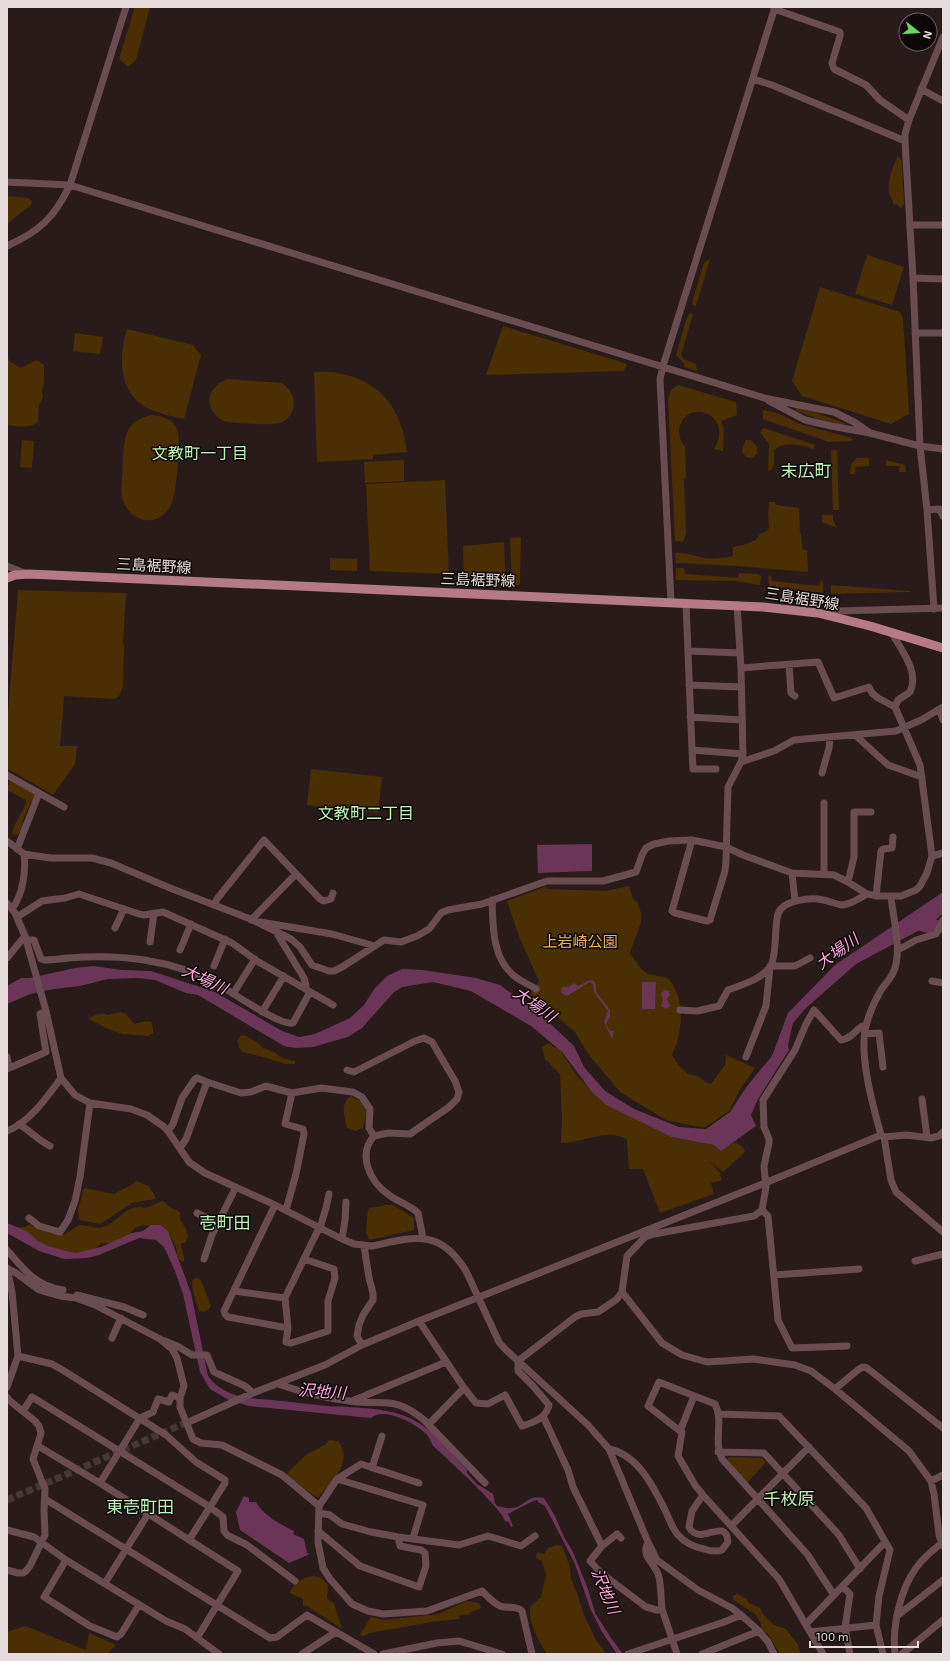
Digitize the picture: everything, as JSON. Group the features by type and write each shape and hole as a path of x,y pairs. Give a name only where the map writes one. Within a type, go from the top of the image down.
{"main road":[{"name":"三島裾野線","path":"7,578 15,575 29,574 737,605 796,610 828,616 943,648"}],"street":[{"path":"7,246 27,237 52,216 62,202 70,185 126,7"},
{"path":"671,602 660,379 775,8 840,32 832,63 834,69 866,85 880,100 909,120"},
{"path":"934,609 927,510 920,446 913,278 904,141 909,120 942,41"},
{"path":"753,79 772,85 904,141"},
{"path":"921,89 943,101"},
{"path":"7,182 70,185 764,398 834,412 854,422 870,433"},
{"path":"910,225 943,225"},
{"path":"913,278 943,280"},
{"path":"915,333 943,333"},
{"path":"764,398 805,420 870,433 920,446 943,449"},
{"path":"927,510 939,509 943,516"},
{"path":"7,566 29,574"},
{"path":"686,602 693,768 716,769"},
{"path":"692,840 672,911 675,914 703,921 710,920 726,866 727,790 742,762 743,754 741,668 737,605"},
{"path":"828,616 838,611 943,608"},
{"path":"892,633 911,668 913,679 910,692 898,700 894,707"},
{"path":"688,651 740,653"},
{"path":"7,841 24,854 51,858 92,858 111,863 252,920 291,939 300,947 312,965 328,971 334,971 342,967 386,939 401,942 411,939 429,929 441,913 448,910 468,907 547,882 603,880 636,872 646,848 654,844 669,841 692,840 726,847 749,858 792,873 834,875 867,894 876,896 891,897 904,895 920,886 927,873 932,856 922,778 917,756 894,707 878,698 872,693 869,687 834,698 818,662 741,668"},
{"path":"789,665 791,693 796,696"},
{"path":"689,685 741,686"},
{"path":"742,762 774,750 794,740 896,731 921,720 941,708 943,720"},
{"path":"690,717 742,720"},
{"path":"855,735 888,765 922,778"},
{"path":"822,773 829,748 830,737"},
{"path":"692,750 743,754"},
{"path":"7,775 39,794 64,806"},
{"path":"17,849 39,794"},
{"path":"824,803 824,874"},
{"path":"848,882 854,857 854,812 870,812"},
{"path":"876,896 881,851 883,849 892,848 893,837"},
{"path":"214,905 217,899 264,840 322,900 325,901 331,899 333,893"},
{"path":"932,856 943,853"},
{"path":"24,854 25,873 18,901 9,906 17,917 26,938 46,1011 61,1078 75,1095 90,1103 131,1109 141,1112 152,1118 168,1131 185,1157 205,1172 286,1210 342,1239 364,1246 423,1238 438,1242 447,1248 466,1271 478,1298 505,1349 588,1425 609,1449 657,1560 698,1590 732,1608 741,1615 759,1631 768,1642 774,1654"},
{"path":"792,873 795,901"},
{"path":"252,920 296,874"},
{"path":"17,917 42,902 65,898 74,894 90,897 144,915 163,912 225,939 255,959 333,1005"},
{"path":"746,1057 766,1006 770,966 773,959 779,910 786,904 795,901 822,899 842,905 859,899 867,894"},
{"path":"891,897 898,949 894,972 882,989 872,1009 866,1026 865,1059 870,1089 891,1180 896,1192 943,1232"},
{"path":"492,900 494,934 502,961 512,974 536,989"},
{"path":"115,928 124,909"},
{"path":"150,942 154,913"},
{"path":"252,920 332,934 375,946"},
{"path":"898,949 916,940 936,934 943,920"},
{"path":"180,950 191,924"},
{"path":"26,938 34,940 42,959 44,960 118,957 146,959 185,970 208,980 262,1012 292,1024 307,990 304,978 276,932"},
{"path":"7,958 26,938"},
{"path":"214,966 225,939"},
{"path":"680,1010 697,1011 719,1006 728,990 749,983 770,966 795,966 810,958"},
{"path":"233,994 255,959"},
{"path":"262,1012 284,976"},
{"path":"932,981 943,983"},
{"path":"518,1361 575,1318 582,1314 598,1312 617,1299 622,1292 627,1256 645,1238 654,1234 754,1216 762,1210 766,1184 764,1166 769,1144 763,1122 763,1100 795,1050 810,1016 814,1010 841,1040 848,1039 860,1027 866,1026"},
{"path":"7,1057 8,1069 46,1052 40,1014 46,1011"},
{"path":"865,1034 879,1033 883,1067"},
{"path":"347,1070 354,1072 415,1041 424,1038 432,1042 455,1081 459,1092 454,1103 410,1134 388,1133 374,1136 367,1148 365,1158 372,1176 382,1191 418,1213 423,1238"},
{"path":"7,1131 20,1124 47,1098 61,1078"},
{"path":"168,1131 173,1124 182,1098 197,1078 241,1093 251,1092 266,1086 292,1093 321,1088 347,1090 362,1097 370,1109 369,1128 374,1136"},
{"path":"180,1148 186,1139 207,1082"},
{"path":"286,1210 296,1174 304,1134 303,1129 285,1124 292,1093"},
{"path":"922,1099 927,1137"},
{"path":"29,1218 39,1226 60,1232 68,1220 71,1214 80,1177 90,1103"},
{"path":"20,1124 41,1142 50,1146"},
{"path":"191,1421 250,1395 325,1365 362,1345 419,1321 766,1184 882,1136 906,1135 927,1137 939,1136 943,1132"},
{"path":"204,1259 212,1235 236,1187"},
{"path":"304,1259 334,1269 335,1278 328,1301 328,1330 290,1343 286,1342 288,1328 285,1298 304,1259 320,1228 329,1194"},
{"path":"342,1239 346,1202"},
{"path":"275,1205 224,1311 226,1316 288,1328"},
{"path":"762,1210 768,1216 778,1320 792,1348 847,1346"},
{"path":"197,1213 218,1224"},
{"path":"362,1345 357,1336 359,1325 363,1315 373,1300 373,1293 368,1278 364,1246"},
{"path":"7,1250 20,1266 38,1282 95,1305 194,1356 205,1354 208,1355 214,1372 245,1386 250,1395"},
{"path":"915,1261 943,1254"},
{"path":"7,1268 39,1290 56,1295 65,1293 94,1298 124,1307 143,1315"},
{"path":"7,1268 12,1292 18,1356 7,1387"},
{"path":"774,1275 859,1269"},
{"path":"234,1291 285,1298"},
{"path":"622,1292 662,1343 682,1355 707,1362 753,1359 795,1365 811,1371 836,1389 908,1451 931,1481 942,1544 921,1562 911,1575 905,1588 894,1633 895,1654"},
{"path":"112,1338 121,1318"},
{"path":"419,1321 473,1401 479,1404 488,1404 505,1395 522,1426 547,1413 549,1405 518,1371 518,1361"},
{"path":"160,1339 172,1350 177,1358 184,1380 184,1386 180,1398 180,1406 190,1433 196,1442 222,1445 282,1475 319,1509 342,1524 371,1532 398,1537 459,1545 488,1536 521,1546 535,1536"},
{"path":"18,1356 55,1366 166,1435 196,1462 225,1480 226,1483 189,1540"},
{"path":"351,1402 446,1362"},
{"path":"836,1389 859,1369 863,1367 867,1368 943,1428"},
{"path":"824,1654 779,1579 695,1485 678,1456 682,1432 648,1406 659,1382 715,1404 719,1414 718,1452 725,1464 807,1554 834,1595"},
{"path":"278,1384 301,1391 351,1402 387,1402 401,1404 414,1411 429,1424 485,1483"},
{"path":"429,1424 464,1388"},
{"path":"100,1483 140,1418 154,1412 158,1399 169,1402 172,1395 180,1398"},
{"path":"680,1431 694,1396"},
{"path":"7,1397 39,1426 41,1433 33,1459 43,1481 45,1499 45,1535 43,1543 26,1571 18,1573 7,1570"},
{"path":"23,1411 32,1397 210,1507 222,1516 224,1531 227,1535 247,1545 295,1581"},
{"path":"719,1414 779,1416 866,1508 890,1553 879,1596 876,1625 882,1654"},
{"path":"543,1416 566,1466 573,1487 602,1546"},
{"path":"372,1468 382,1436"},
{"path":"38,1446 100,1483 238,1572 197,1638"},
{"path":"731,1526 809,1447"},
{"path":"609,1449 623,1454 644,1474 654,1488 674,1529 682,1539 698,1548 712,1551 722,1550 728,1542 726,1534 723,1531 717,1530 699,1536 694,1534 689,1527 690,1516 694,1506 703,1495"},
{"path":"718,1452 764,1453 784,1473 839,1535 860,1569"},
{"path":"419,1483 359,1465 337,1479 319,1509 318,1531 323,1568 330,1579 356,1606 383,1614 427,1611 482,1591 495,1603 501,1606 517,1608 522,1611 532,1654"},
{"path":"931,1481 943,1475"},
{"path":"337,1479 423,1505 413,1538"},
{"path":"45,1499 270,1638 277,1637 307,1615 374,1654"},
{"path":"105,1583 148,1514"},
{"path":"7,1530 34,1536 66,1560 166,1622 185,1629 219,1654"},
{"path":"318,1531 360,1566 419,1587 426,1566 425,1553 422,1550 400,1546 398,1537"},
{"path":"621,1538 617,1534 602,1546 590,1562 601,1573 646,1607 657,1610 662,1609"},
{"path":"648,1542 645,1548 646,1552 659,1575 662,1609 677,1654"},
{"path":"806,1624 885,1542"},
{"path":"66,1560 44,1598 83,1622 117,1637 121,1634 139,1605"},
{"path":"897,1616 943,1580"},
{"path":"843,1587 850,1594 845,1628 850,1654"},
{"path":"628,1654 741,1615"},
{"path":"902,1654 943,1620"},
{"path":"810,1632 876,1625"},
{"path":"702,1654 717,1651 759,1631"},
{"path":"302,1654 336,1632"},
{"path":"383,1654 437,1643 459,1641 502,1654"}],"green space":[{"path":"135,7 150,7 136,60 128,67 119,59"},
{"path":"898,156 902,164 904,203 902,208 893,204 889,192 891,174"},
{"path":"7,196 29,198 32,202 31,205 7,224"},
{"path":"867,255 904,267 892,305 855,294"},
{"path":"710,259 696,306 692,305 704,263"},
{"path":"820,287 900,312 903,319 909,414 891,424 802,396 792,381"},
{"path":"690,313 693,314 681,355 683,359 696,364 697,371 684,367 684,363 676,355 686,320"},
{"path":"503,326 627,364 624,371 486,375"},
{"path":"127,329 193,345 201,355 184,419 151,410 140,403 132,395 123,375 122,363 122,352"},
{"path":"75,333 103,337 100,354 73,351"},
{"path":"7,353 9,361 20,368 37,360 44,365 44,382 42,391 43,398 39,405 38,422 35,424 19,427 7,425"},
{"path":"314,372 332,372 353,377 378,390 395,411 400,423 407,452 373,455 373,459 317,462"},
{"path":"227,379 282,383 289,389 293,398 294,407 290,416 276,424 252,424 223,421 212,410 210,398 211,393 215,388"},
{"path":"678,385 736,402 737,415 721,421 724,429 723,451 714,449 719,437 719,426 714,419 707,414 698,412 690,414 683,420 679,430 679,435 685,447 686,477 684,479 686,533 683,542 675,541 668,400 671,390"},
{"path":"798,408 845,423 844,425 840,425 794,410"},
{"path":"763,410 777,413 800,424 852,438 852,441 829,442 763,419"},
{"path":"151,415 166,418 175,425 178,435 179,456 174,493 170,507 163,515 156,519 148,520 141,519 128,509 123,501 121,492 123,457 128,430 136,421"},
{"path":"764,428 815,445 814,449 794,444 779,447 774,450 774,464 772,469 768,471 769,444 760,432"},
{"path":"22,440 34,441 32,468 20,467"},
{"path":"746,440 751,440 757,447 757,454 753,458 746,457 742,452"},
{"path":"831,450 837,450 839,510 833,510"},
{"path":"857,458 869,458 869,466 855,467 855,474 850,474 851,464"},
{"path":"404,460 404,481 365,483 364,462"},
{"path":"886,460 905,465 906,472 899,472 899,466 886,466"},
{"path":"445,480 449,574 370,571 366,484"},
{"path":"769,502 775,502 776,505 799,508 800,533 803,550 807,550 808,572 676,563 675,553 704,558 733,556 733,547 756,540 760,534 767,531 769,528"},
{"path":"822,515 833,515 833,520 837,528 822,522"},
{"path":"521,537 520,585 512,585 510,538"},
{"path":"504,542 506,587 464,585 463,546"},
{"path":"330,558 357,559 357,571 330,570"},
{"path":"676,568 684,568 685,574 738,578 739,573 758,574 761,576 760,585 734,581 676,580"},
{"path":"771,575 772,581 819,586 821,580 823,582 823,593 769,586 768,577"},
{"path":"831,585 910,591 910,592 831,594"},
{"path":"18,590 126,593 123,642 123,687 119,696 114,699 64,696 60,746 77,746 75,764 53,795 7,768 7,726"},
{"path":"311,769 382,777 378,813 307,805"},
{"path":"10,780 36,795 28,809 21,829 17,835 12,834 13,830 24,809 26,800 7,790"},
{"name":"上岩崎公園","path":"629,886 633,899 638,903 641,913 641,922 630,953 642,970 648,974 668,978 677,992 681,1017 679,1035 672,1055 679,1066 688,1074 697,1076 711,1084 725,1065 726,1055 755,1068 739,1091 729,1111 704,1128 666,1120 620,1092 589,1055 575,1032 530,994 539,981 520,939 507,901 544,887 549,889 605,891"},
{"path":"121,1012 126,1014 134,1024 146,1021 151,1022 153,1033 148,1036 123,1034 106,1028 89,1019 104,1013 107,1015"},
{"path":"241,1035 246,1036 258,1043 263,1048 274,1052 282,1058 295,1061 295,1064 286,1064 243,1052 239,1048 239,1043 237,1042"},
{"path":"549,1044 560,1050 578,1077 606,1105 671,1137 714,1145 720,1150 735,1142 743,1147 745,1152 723,1172 709,1161 720,1173 722,1180 711,1183 714,1194 660,1213 643,1169 629,1169 627,1139 619,1136 603,1135 561,1143 562,1119 560,1074 545,1059 542,1047"},
{"path":"351,1096 362,1102 367,1112 363,1128 356,1131 347,1128 344,1115 345,1103"},
{"path":"136,1181 149,1186 155,1196 155,1199 132,1203 100,1224 79,1220 78,1210 84,1188 114,1194"},
{"path":"162,1201 180,1213 180,1219 186,1229 188,1236 186,1242 181,1244 184,1259 182,1262 178,1258 176,1247 168,1232 150,1226 143,1225 138,1227 123,1239 111,1243 101,1243 89,1253 80,1254 70,1254 60,1251 15,1229 17,1227 25,1227 29,1224 36,1228 59,1234 65,1234 80,1225 99,1228 111,1223 132,1208 146,1208"},
{"path":"393,1205 414,1218 414,1230 369,1240 366,1232 368,1210 369,1208"},
{"path":"196,1278 201,1280 211,1306 204,1312 199,1311 193,1292 192,1281"},
{"path":"329,1440 338,1441 343,1449 344,1457 339,1472 318,1498 287,1475 289,1471 306,1455 326,1444"},
{"path":"729,1457 762,1458 766,1462 747,1483 727,1460"},
{"path":"556,1545 562,1546 570,1567 571,1579 584,1615 596,1640 604,1651 603,1654 547,1654 535,1632 531,1620 530,1607 541,1597 546,1575 542,1561 536,1558 537,1552 544,1554 548,1548"},
{"path":"313,1576 320,1577 328,1585 327,1598 334,1604 342,1629 307,1606 303,1606 303,1599 290,1593 298,1582"},
{"path":"737,1594 746,1598 749,1603 760,1608 764,1615 774,1625 786,1629 798,1645 801,1654 780,1654 768,1634 764,1632 761,1627 761,1623 755,1614 733,1600 733,1596"},
{"path":"466,1601 479,1603 481,1607 468,1615 460,1615 459,1619 431,1622 370,1633 363,1636 360,1635 371,1617 383,1620 439,1614"},
{"path":"25,1626 86,1650 89,1633 116,1645 107,1654 7,1654 7,1632"}],"shaded area":[{"path":"592,844 592,871 538,873 537,845"},
{"path":"943,892 943,913 933,923 856,964 806,1008 793,1023 788,1045 789,1050 758,1099 751,1115 756,1126 721,1151 714,1145 671,1137 606,1105 592,1092 562,1052 531,1026 471,991 433,982 402,987 394,992 362,1028 348,1037 313,1047 295,1048 284,1046 198,995 186,993 155,980 137,978 108,979 80,986 30,994 7,1004 7,986 21,978 30,978 75,968 93,966 122,970 151,971 215,992 282,1031 299,1037 315,1034 350,1018 364,1005 375,988 387,976 402,969 423,970 476,978 500,985 539,1013 574,1046 584,1067 605,1091 634,1109 679,1127 706,1129 730,1112 747,1086 772,1056 788,1013 835,965"},
{"path":"590,980 595,983 596,992 610,1010 610,1016 606,1024 610,1031 614,1031 612,1039 604,1022 608,1011 594,992 593,984 590,982 567,996 561,993 563,987 568,987 574,983 578,986"},
{"path":"642,982 656,982 655,1009 642,1009"},
{"path":"664,990 669,991 670,995 667,999 670,1006 666,1009 661,1006 663,1000 661,994"},
{"path":"7,1223 28,1232 38,1241 48,1246 76,1253 101,1247 132,1233 143,1231 151,1225 160,1225 168,1231 191,1293 208,1376 212,1381 220,1388 230,1393 247,1398 326,1406 376,1409 400,1414 428,1429 467,1470 467,1473 477,1484 493,1494 497,1506 513,1508 530,1499 538,1497 544,1498 573,1552 588,1589 595,1613 623,1654 617,1654 602,1632 590,1608 575,1564 545,1506 538,1502 538,1500 508,1514 513,1526 511,1527 509,1522 505,1521 502,1515 485,1495 433,1446 427,1435 416,1426 391,1415 376,1415 371,1418 249,1406 229,1400 210,1389 200,1372 183,1294 175,1271 164,1247 156,1240 139,1238 99,1255 87,1258 64,1259 39,1251 7,1233"},
{"path":"244,1496 249,1498 249,1502 256,1502 263,1511 273,1519 294,1531 293,1534 304,1539 307,1553 310,1554 289,1563 240,1530 236,1512"}],"waterway":[{"path":"916,923 930,927 943,926"}],"tunnel":[{"path":"7,1500 190,1421"}],"district":[{"name":"文教町一丁目","path":"200,453"},
{"name":"末広町","path":"806,471"},
{"name":"文教町二丁目","path":"366,813"},
{"name":"壱町田","path":"225,1223"},
{"name":"千枚原","path":"789,1499"},
{"name":"東壱町田","path":"140,1507"}],"water label":[{"name":"大場川","path":"837,951"},
{"name":"大場川","path":"205,979"},
{"name":"大場川","path":"535,1004"},
{"name":"沢地川","path":"322,1391"},
{"name":"沢地川","path":"606,1591"}]}
